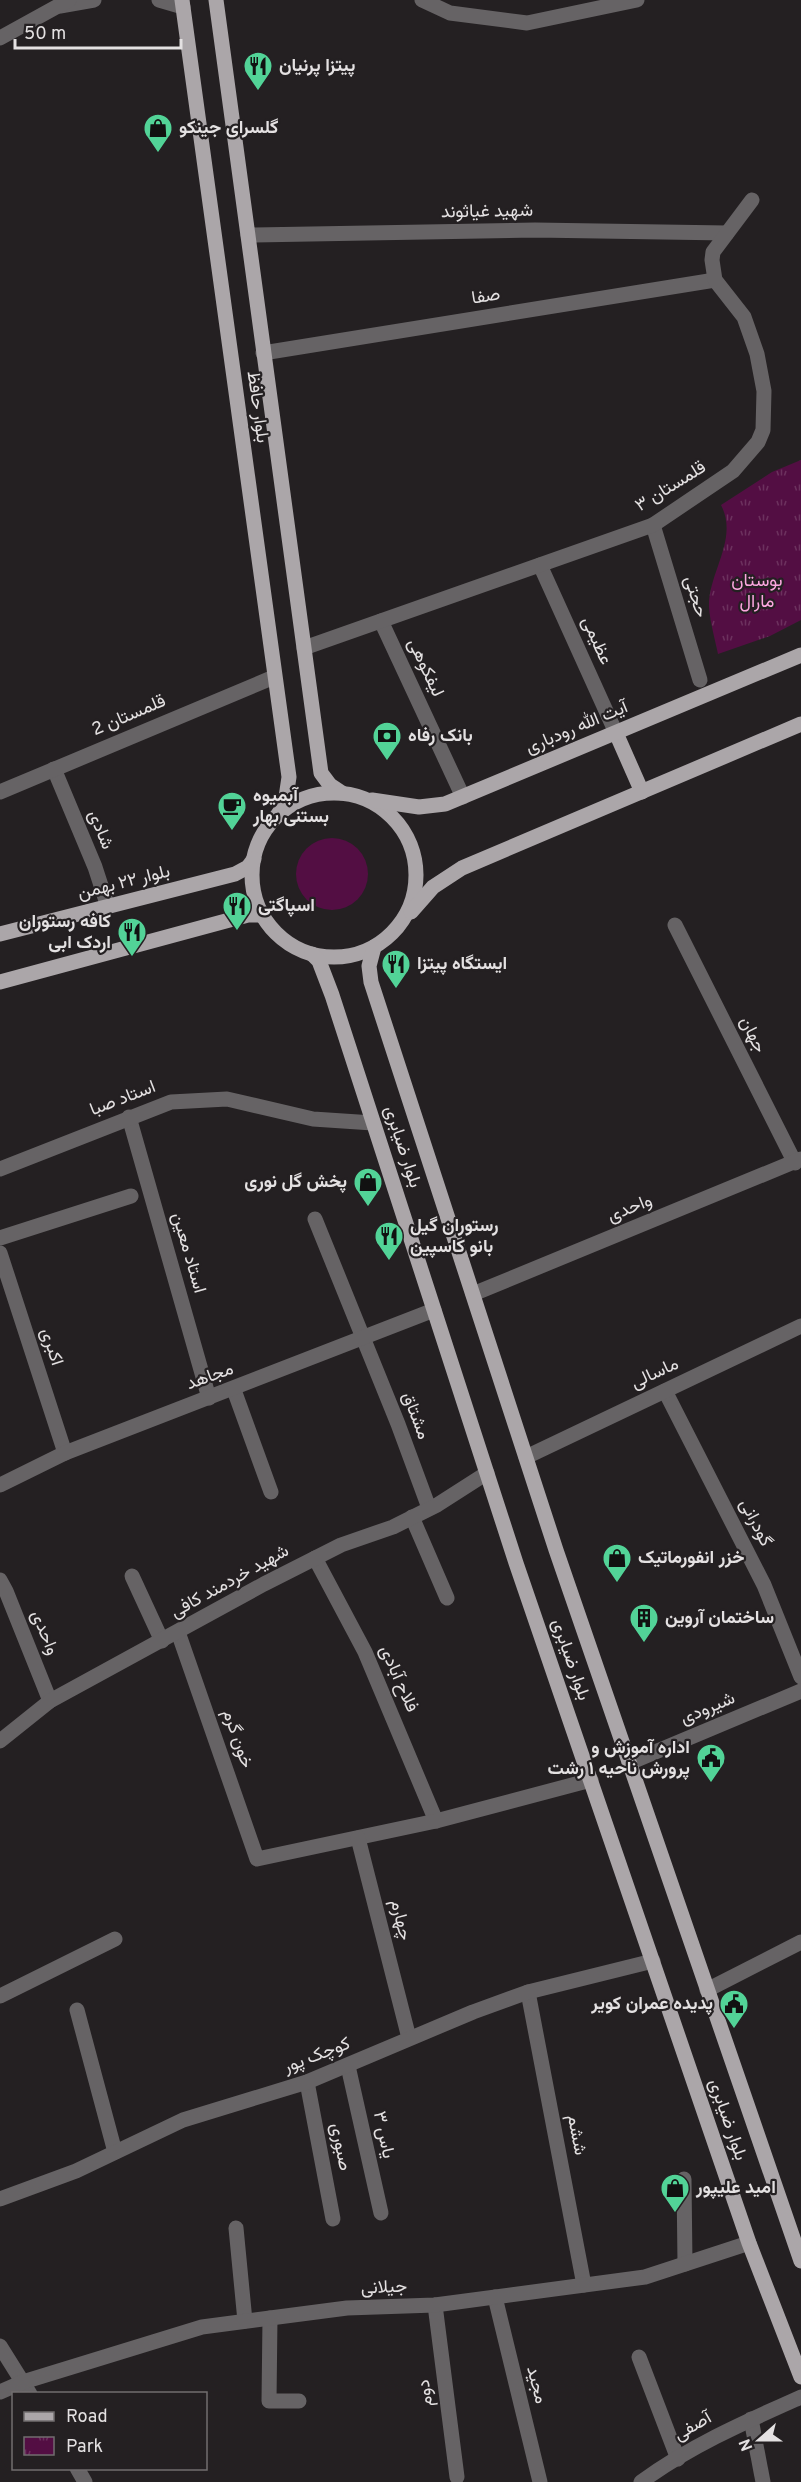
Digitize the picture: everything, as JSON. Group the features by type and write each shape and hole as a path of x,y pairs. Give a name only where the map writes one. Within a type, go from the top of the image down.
{"main road":[{"name":"بلوار حافظ","path":"216,0 321,773 330,785 342,793"},
{"name":"بلوار حافظ","path":"183,4 289,777 285,804 277,816"},
{"name":"آیت الله رودباری","path":"363,798 418,807 438,806 801,655"},
{"path":"401,923 415,890 414,855 409,841 397,823 382,808 363,798 342,793 321,794 307,797 288,807 277,816 264,833 254,859 253,888 263,915 281,937 298,949 312,954 340,957 374,947 391,934 433,888 456,872 801,724"},
{"path":"616,733 642,792"},
{"name":"بلوار ۲۲ بهمن","path":"0,934 235,874 248,867 254,859"},
{"path":"0,982 248,915 263,915"},
{"name":"بلوار ضیابری","path":"374,947 369,966 371,982 526,1457 801,2261"},
{"name":"بلوار ضیابری","path":"312,954 318,961 332,995 487,1473 652,1961 749,2242 801,2377"}],"street":[{"path":"0,38 53,5 94,0"},
{"path":"159,0 183,4"},
{"path":"422,0 450,13 527,22 637,0"},
{"path":"715,280 713,252 752,200"},
{"name":"شهید غیاثوند","path":"248,235 536,230 727,233"},
{"name":"صفا","path":"263,353 715,280"},
{"name":"قلمستان ۳","path":"304,648 653,525 733,471 758,442 763,430 764,392 757,354 744,317 715,280"},
{"name":"حجتی","path":"653,525 700,680"},
{"name":"عظیمی","path":"540,565 616,733"},
{"name":"لیفکوهی","path":"381,621 463,797"},
{"name":"قلمستان 2","path":"0,792 274,677"},
{"name":"شادی","path":"54,769 108,907"},
{"name":"جهان","path":"675,925 798,1161"},
{"name":"استاد صبا","path":"0,1169 171,1102 226,1099 313,1119 373,1123"},
{"name":"استاد معین","path":"129,1118 209,1398"},
{"name":"واحدی","path":"473,1294 798,1161"},
{"path":"0,1238 131,1196"},
{"name":"مشتاق","path":"315,1219 398,1424 429,1508"},
{"name":"اکبری","path":"0,1252 65,1453"},
{"name":"مجاهد","path":"0,1485 65,1453 234,1390 434,1310"},
{"name":"ماسالی","path":"526,1457 801,1326"},
{"path":"234,1390 271,1492"},
{"name":"گودرانی","path":"665,1391 764,1585 801,1677"},
{"name":"شهید خردمند کافی","path":"0,1742 50,1701 315,1558 341,1545 393,1527 487,1473"},
{"path":"412,1517 447,1598"},
{"name":"فلاح آبادی","path":"315,1558 365,1652 436,1821"},
{"path":"132,1576 162,1641"},
{"name":"واحدی","path":"0,1580 50,1701"},
{"name":"خون گرم","path":"178,1632 257,1860 358,1838"},
{"name":"شیرودی","path":"629,1763 801,1691"},
{"path":"358,1838 436,1821 591,1780"},
{"name":"چهارم","path":"358,1838 409,2038"},
{"path":"0,1996 116,1939"},
{"path":"707,1990 801,1942"},
{"name":"کوچک پور","path":"0,2199 76,2171 183,2120 307,2082 409,2038 528,1992 652,1961"},
{"name":"ششم","path":"528,1992 584,2285"},
{"path":"77,2010 115,2152"},
{"name":"یاس ۳","path":"348,2066 381,2213"},
{"name":"صبوری","path":"307,2082 333,2219"},
{"path":"684,2179 685,2264"},
{"path":"236,2228 245,2321"},
{"name":"جیلانی","path":"0,2392 26,2388 202,2327 346,2308 435,2305 645,2277 749,2242"},
{"name":"مجید","path":"495,2297 540,2482"},
{"name":"دوم","path":"435,2305 457,2477"},
{"path":"270,2318 269,2401 299,2401"},
{"path":"0,2346 26,2388"},
{"path":"639,2357 678,2458"},
{"name":"آصفی","path":"641,2482 664,2465 717,2434 801,2397"},
{"path":"751,2419 763,2482"}],"green space":[{"name":"بوستان مارال","path":"801,460 801,620 770,636 718,654 709,607 710,594 727,530 726,518 721,505 772,472"},
{"path":"332,838 352,844 362,854 368,874 362,894 352,904 332,910 312,904 302,894 296,874 302,854 312,844"}],"place":[{"name":"پیتزا پرنیان","path":"258,92"},
{"name":"گلسرای جینکو","path":"158,154"},
{"name":"بانک رفاه","path":"387,762"},
{"name":"آبمیوه بستنی بهار","path":"232,832"},
{"name":"اسپاگتی","path":"237,932"},
{"name":"کافه رستوران اردک ابی","path":"132,958"},
{"name":"ایستگاه پیتزا","path":"396,990"},
{"name":"پخش گل نوری","path":"368,1208"},
{"name":"رستوران گیل بانو کاسپین","path":"389,1262"},
{"name":"خزر انفورماتیک","path":"617,1584"},
{"name":"ساختمان آروین","path":"644,1644"},
{"name":"اداره آموزش و پرورش ناحیه ۱ رشت","path":"711,1784"},
{"name":"پدیده عمران کویر","path":"734,2030"},
{"name":"امید علیپور","path":"675,2214"}]}
